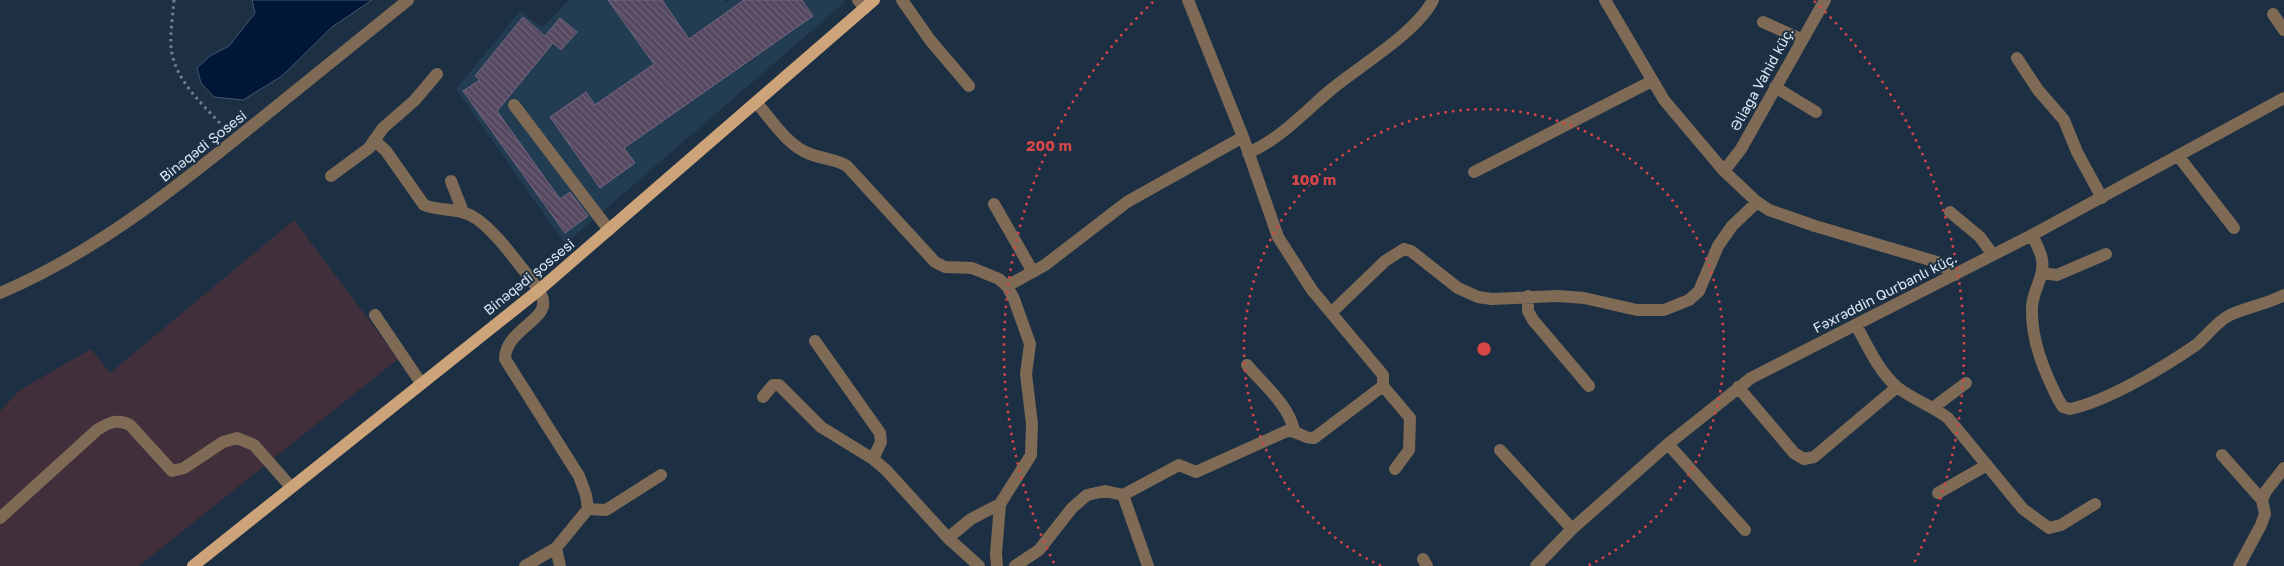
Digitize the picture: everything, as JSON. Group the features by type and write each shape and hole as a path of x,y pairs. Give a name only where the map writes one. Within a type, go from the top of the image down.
{"main road":[{"name":"Binəqədi şossesi","path":"193,566 539,290 757,103 866,3"}],"street":[{"name":"Binəqədi Şosesi","path":"0,293 61,264 103,239 176,188 408,0"},
{"path":"902,0 930,40 969,86"},
{"path":"1188,0 1243,137 1265,206 1282,244 1312,290 1383,375 1382,386 1410,418 1409,450 1395,469"},
{"path":"1248,153 1272,140 1331,89 1403,34 1429,7 1432,0"},
{"path":"1605,0 1652,81 1675,113 1724,171 1757,202 1769,210 1806,224 1936,262 1954,275"},
{"name":"Əliağa Vahid küç.","path":"1724,171 1740,148 1825,0"},
{"path":"2273,14 2284,30"},
{"path":"1763,22 1801,39"},
{"path":"2017,58 2038,90 2064,120 2077,152 2102,198"},
{"path":"331,176 369,148 383,128 415,100 437,74"},
{"path":"1474,172 1652,81"},
{"path":"1775,87 1816,112"},
{"name":"Fəxrəddin Qurbanlı küç.","path":"1536,566 1572,530 1668,444 1738,387 1777,363 1856,325 2102,198 2284,98"},
{"path":"757,103 799,148 810,154 839,161 847,166 935,262 945,267 972,268 988,273 1007,286 1030,344 1026,389 1032,424 1031,455 1000,504 996,554 997,566"},
{"path":"514,105 609,230"},
{"path":"1007,286 1052,260 1128,202 1243,137"},
{"path":"374,140 386,151 424,205 432,208 463,212 481,222 539,290 544,302 542,311 509,341 505,350 505,360 579,476 586,495 588,509 556,548 525,566"},
{"path":"2179,157 2234,228"},
{"path":"451,181 463,212"},
{"path":"1332,312 1384,261 1404,249 1411,250 1466,292 1492,299 1528,296 1584,298 1637,310 1664,310 1690,300 1699,291 1718,246 1732,226 1757,202"},
{"path":"994,204 1033,272"},
{"path":"1950,212 1980,237 1993,255"},
{"path":"2032,235 2042,259 2042,273 2033,295 2032,306 2035,339 2046,375 2063,407 2070,409 2115,391 2163,366 2205,338 2215,325 2230,315 2264,305 2284,295"},
{"path":"2042,273 2057,275 2106,254"},
{"path":"1528,296 1528,311 1532,320 1589,386"},
{"path":"375,315 421,383"},
{"path":"1856,325 1883,370 1897,387 1934,407 1948,418 2023,509 2049,528 2061,525 2095,504"},
{"path":"815,340 880,433 881,442 873,459"},
{"path":"1247,365 1284,407 1291,417 1294,430 1306,438 1314,438 1382,386"},
{"path":"1934,407 1966,383"},
{"path":"763,397 773,385 779,385 821,427 873,459 886,470 948,538 979,566"},
{"path":"1738,387 1794,453 1804,459 1814,457 1897,387"},
{"path":"0,518 97,430 110,422 123,422 130,425 172,471 184,468 224,442 237,438 254,445 291,487"},
{"path":"1015,566 1039,550 1072,508 1087,495 1104,491 1123,495 1132,492 1174,466 1183,465 1196,472 1278,434 1294,430"},
{"path":"1668,444 1745,530"},
{"path":"1500,450 1572,530"},
{"path":"2222,455 2262,500 2265,514 2261,526 2239,566"},
{"path":"1938,492 1987,465"},
{"path":"2262,500 2266,491 2284,468"},
{"path":"588,509 606,510 661,475"},
{"path":"1123,495 1148,566"},
{"path":"948,538 972,518 1000,504"},
{"path":"556,548 560,566"}],"path":[{"path":"174,0 171,46 174,66 185,83 235,140"}],"shaded area":[{"path":"252,0 372,0 332,27 282,76 243,100 214,97 201,83 197,68 210,56 229,46 255,13"},
{"path":"569,0 724,0 726,3 730,0 843,0 845,2 565,244 456,89 520,11 542,28"},
{"path":"294,220 398,359 139,566 0,566 0,411 20,390 91,349 110,373"}],"building":[{"path":"608,0 662,0 689,39 744,0 802,0 813,16 624,148 635,163 600,188 550,117 586,92 595,105 654,64"},
{"path":"523,17 545,36 560,18 577,32 561,50 553,43 497,111 560,199 570,192 588,216 565,233 463,91 480,80 475,76"}]}
